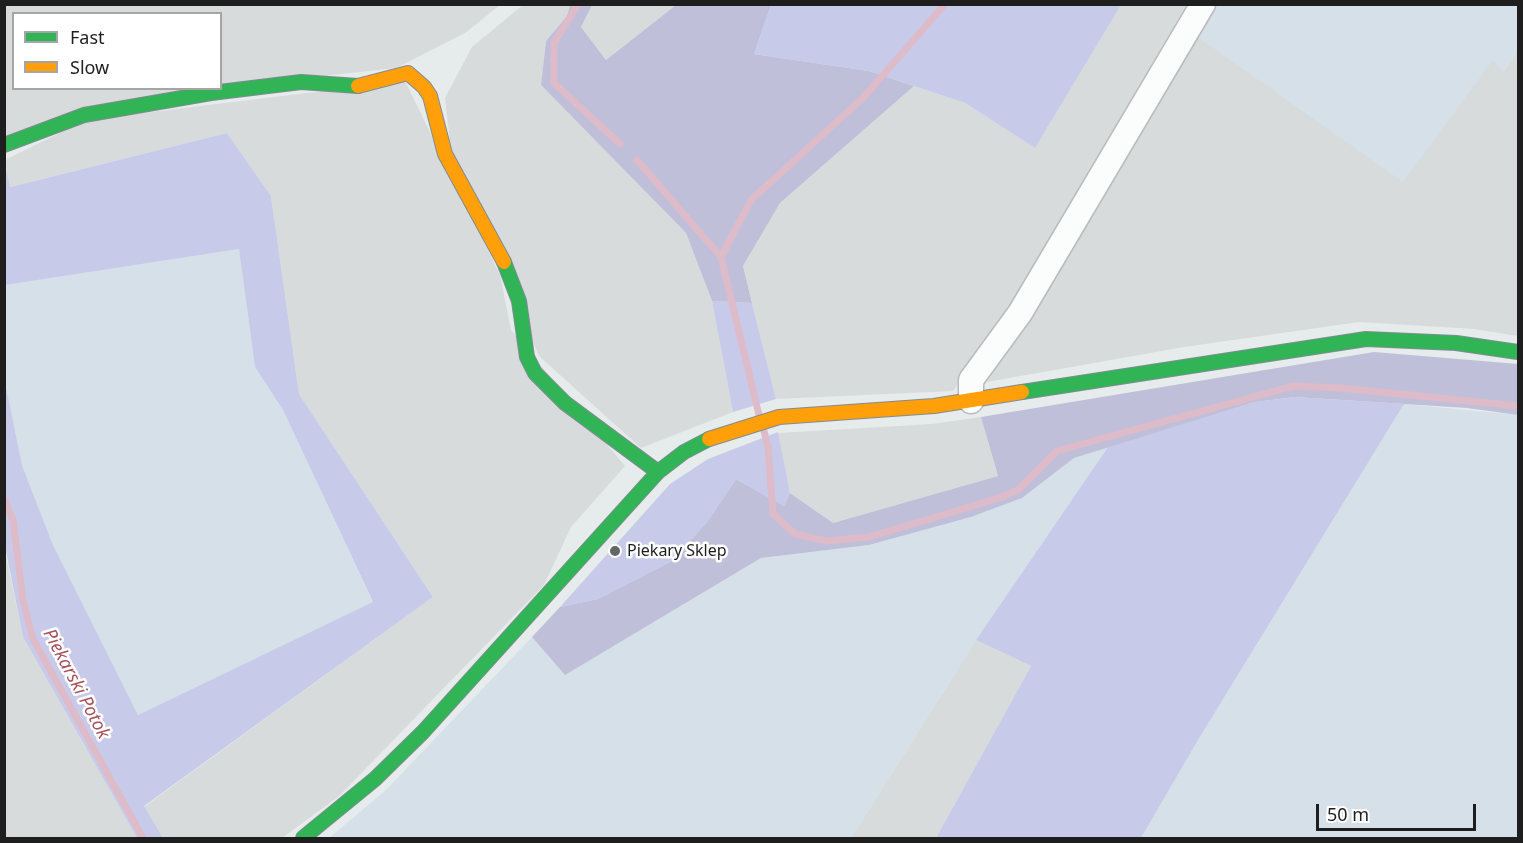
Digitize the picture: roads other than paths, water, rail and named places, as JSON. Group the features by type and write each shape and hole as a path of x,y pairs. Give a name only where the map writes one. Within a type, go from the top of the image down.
{"street":[{"path":"971,401 970,380 1020,313 1203,4"},
{"path":"4,145 84,115 211,93 301,82 359,86 408,73 430,96 445,154 509,270 519,301 527,357 535,373 566,403 658,472"},
{"path":"303,838 375,779 423,732 658,472 684,452 736,428 779,417 897,410 971,401 1366,339 1456,343 1518,351"}],"waterway":[{"path":"578,4 554,43 554,83 620,144"},
{"path":"721,257 751,200 863,98 945,4"},
{"path":"637,160 721,257 759,415"},
{"path":"764,431 768,447 773,514 795,534 827,541 869,537 996,499 1018,490 1057,451 1293,386 1341,388 1518,406"},
{"name":"Piekarski Potok","path":"4,499 13,520 23,600 33,639 143,838"}],"place":[{"name":"Piekary Sklep","path":"615,551"}]}
